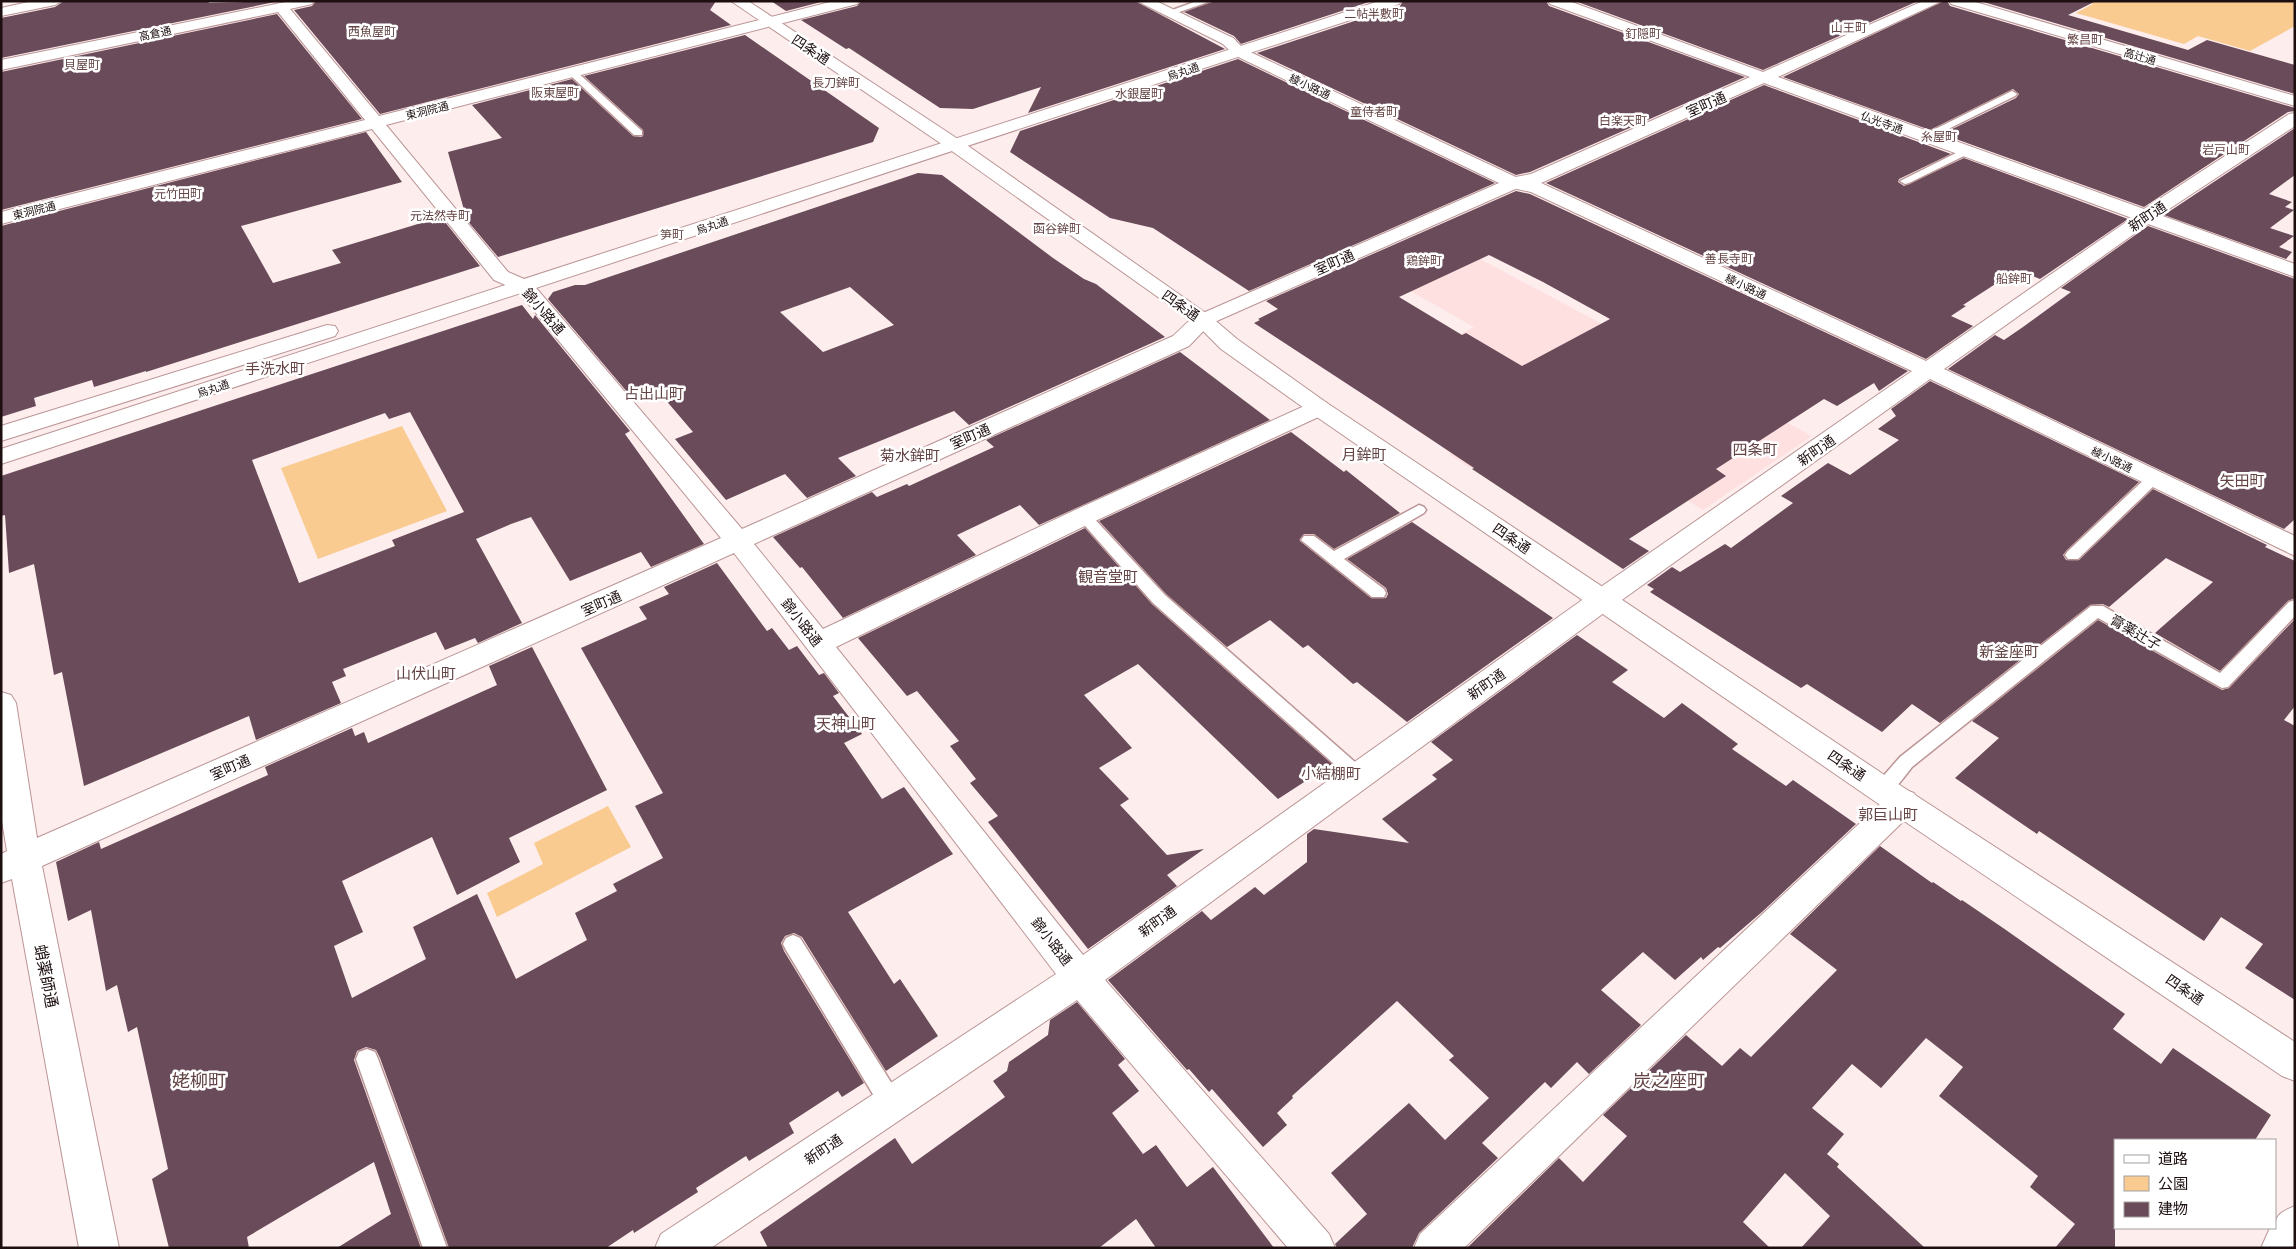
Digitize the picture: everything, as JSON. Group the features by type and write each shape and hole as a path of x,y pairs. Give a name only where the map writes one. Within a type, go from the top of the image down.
{"main road":[{"path":"1,12 55,1"},
{"name":"四条通","path":"738,1 955,145 1203,320 1229,344 1319,408 1892,795 2295,1063"},
{"name":"東洞院通","path":"1,218 852,1"},
{"name":"綾小路通","path":"1144,1 1514,183 1536,187 2292,542"},
{"name":"烏丸通","path":"1,434 512,281 955,145 1234,46 1349,1"},
{"name":"烏丸通","path":"1,457 939,134 1234,46 1394,1"},
{"name":"仏光寺通","path":"1555,1 1763,79 2295,271"},
{"name":"室町通","path":"13,864 1181,341 1203,320 1514,183 1535,179 1935,1"},
{"name":"高辻通","path":"1956,1 2295,102"},
{"name":"高倉通","path":"1,65 281,7"},
{"name":"錦小路通","path":"281,7 512,281 738,541 1080,978 1315,1248"},
{"name":"新町通","path":"675,1248 1080,978 1602,600 1930,371 2145,217 2295,118"},
{"path":"819,643 1084,516 1319,408"},
{"name":"蛸薬師通","path":"1,702 13,864 99,1248"},
{"path":"1434,1248 1892,795"},
{"path":"2281,1248 2295,1226"}],"street":[{"name":"高倉通","path":"281,7 308,1"}],"lane":[{"path":"1168,13 1207,1"},
{"path":"573,73 638,133"},
{"path":"1924,137 2012,94"},
{"path":"1905,181 1964,152"},
{"path":"2073,555 2153,478"},
{"path":"1333,558 1419,510"},
{"path":"1084,516 1159,598 1358,775"},
{"path":"1309,540 1378,593"},
{"name":"膏薬辻子","path":"1892,795 1906,762 2097,610 2222,682 2295,606"},
{"path":"793,944 892,1103"},
{"path":"367,1058 435,1248"}],"shaded area":[{"path":"1439,237 1812,436 1703,510 1555,421 1470,468 1449,454 1512,418 1415,358 1474,327 1370,268"}],"green space":[{"path":"2083,1 2289,1 2295,3 2295,26 2250,51 2198,36 2184,44 2076,13 2093,4"},
{"path":"402,426 447,511 318,559 281,468"},
{"path":"608,806 631,847 497,917 487,893 543,864 534,843"}],"building":[{"path":"64,1 208,1 209,3 280,1 1,58 1,18 55,7"},
{"path":"316,1 716,1 710,10 731,25 380,114 294,10 312,6"},
{"path":"771,1 825,1 786,11"},
{"path":"861,1 1135,1 1225,49 1028,113 1041,87 973,109 940,108 849,48 846,49 801,20 857,6"},
{"path":"1213,1 1372,1 1241,44 1234,36 1184,12"},
{"path":"1403,1 1546,1 1549,6 1745,77 1530,172 1516,175 1257,53 1400,6"},
{"path":"1575,1 1918,1 1763,70"},
{"path":"1947,1 1950,6 2295,108 2295,111 2288,112 2144,207 1942,134 2016,98 2019,94 2013,89 1930,130 1783,77"},
{"path":"1980,1 2096,1 2068,15 2188,50 2207,40 2295,65 2295,94"},
{"path":"277,14 362,119 1,210 1,72"},
{"path":"745,35 879,128 873,142 498,257 460,212 464,210 448,152 502,138 472,105 572,79 633,136 642,137 643,130 584,76"},
{"path":"1238,59 1495,183 1249,291 1153,228 1110,218 1010,152 1020,131"},
{"path":"1764,85 1951,154 1899,179 1898,182 1904,186 1964,158 2128,219 2040,279 2017,270 1963,305 1966,306 1951,316 1973,326 1926,359 1546,183"},
{"path":"2295,128 2295,175 2269,194 2292,202 2285,207 2294,210 2270,228 2294,236 2279,247 2292,252 2286,259 2164,215"},
{"path":"366,132 402,182 241,226 273,283 341,263 332,250 441,217 480,266 146,372 94,387 92,380 34,398 36,406 1,417 1,226"},
{"path":"918,173 942,175 1053,258 1084,279 1096,284 1165,337 969,425 954,411 838,458 856,476 807,498 785,474 726,500 675,439 693,432 658,391 634,400 548,299 553,292 575,285 585,285","holes":["850,287 894,325 823,352 780,312"]},
{"path":"1516,191 1530,194 1908,371 1879,391 1874,383 1837,406 1824,399 1716,469 1726,476 1629,539 1649,551 1623,569 1254,323 1278,309 1266,301","holes":["1489,255 1610,319 1522,366 1466,333 1462,335 1399,297"]},
{"path":"2148,226 2295,279 2295,519 2284,529 1948,369 1995,335 2004,340 2023,327 2071,292 2061,288"},
{"path":"522,305 533,319 535,315 630,431 625,434 704,544 651,567 641,552 570,581 531,517 511,524 476,539 522,623 478,643 475,638 445,650 436,632 343,669 346,676 332,682 341,703 256,740 249,716 84,786 62,672 54,675 34,564 9,573 5,515 1,516 1,476","holes":["410,412 464,512 392,540 395,546 299,583 252,460 385,413 389,419"]},
{"path":"1180,352 1270,420 1039,525 1020,505 957,535 976,555 843,618 802,567 800,568 773,537 872,492 877,497 907,484 909,486 994,447 986,440"},
{"path":"1930,381 2139,482 2067,550 2063,555 2066,560 2079,560 2153,489 2267,545 2265,547 2295,561 2295,598 2288,601 2220,671 2155,633 2213,582 2166,558 2109,607 2103,604 2090,605 1940,723 1912,704 1882,732 1807,684 1801,688 1650,592 1654,589 1647,585 1672,567 1680,572 1725,544 1731,548 1793,503 1781,496 1828,463 1850,475 1899,440 1878,429 1896,416 1891,409"},
{"path":"1291,432 1344,472 1346,470 1400,513 1334,549 1314,534 1304,534 1300,539 1300,541 1371,598 1386,598 1388,594 1386,588 1347,559 1412,522 1553,618 1407,722 1357,682 1353,684 1308,645 1303,648 1270,620 1227,647 1166,594 1099,521"},
{"path":"1085,528 1152,604 1332,764 1278,799 1138,664 1084,695 1132,748 1099,768 1129,799 1120,805 1167,855 1204,849 1167,875 1177,886 1088,949 988,822 998,816 970,783 976,779 950,746 959,741 917,691 907,696 858,638"},
{"path":"717,563 767,631 772,628 789,650 797,646 819,675 824,673 839,693 833,696 862,734 844,743 882,799 904,787 953,854 848,912 894,984 900,979 938,1036 886,1071 802,937 794,933 785,936 781,943 784,951 864,1083 842,1097 838,1091 789,1123 794,1133 749,1161 746,1156 696,1188 698,1192 634,1233 633,1230 606,1248 449,1248 380,1058 376,1050 366,1047 357,1051 354,1060 421,1248 337,1248 391,1214 374,1162 247,1237 249,1248 169,1248 152,1179 168,1169 137,1027 128,1032 117,985 106,991 91,910 68,921 56,862 99,842 101,849 268,775 265,767 352,728 355,736 364,732 368,743 497,685 489,666 532,647 607,790 509,838 520,862 457,895 432,837 342,881 363,932 334,946 352,998 426,959 413,927 477,894 516,979 587,940 575,913 617,891 613,884 663,858 635,806 663,793 581,648 647,619 639,607 669,594 664,587"},
{"path":"2295,619 2295,706 2284,720 2295,726 2295,1000 2245,968 2263,944 2221,917 2204,941 2039,831 2037,834 1955,778 1999,738 1972,721 2098,620 2222,690 2229,688"},
{"path":"1577,635 1628,670 1612,682 1664,718 1682,703 1738,744 1732,749 1786,786 1793,780 1856,824 1762,912 1720,948 1718,947 1703,960 1701,957 1675,980 1643,952 1601,990 1641,1025 1589,1074 1577,1062 1551,1088 1545,1082 1482,1143 1498,1158 1419,1233 1412,1248 1337,1248 1335,1244 1367,1214 1331,1173 1409,1103 1445,1140 1489,1098 1449,1060 1454,1056 1397,1001 1292,1096 1293,1098 1277,1113 1287,1125 1263,1147 1212,1089 1209,1092 1189,1069 1187,1070 1108,980 1202,911 1211,920 1255,887 1264,895 1307,862 1307,834 1314,829 1409,843 1382,819 1437,779 1432,775 1453,760 1431,742"},
{"path":"1880,846 1932,883 1962,900 2006,930 2125,1014 2113,1029 2161,1064 2173,1048 2271,1115 2256,1139 2114,1139 2115,1248 2055,1248 2075,1224 2030,1187 2038,1176 1939,1096 1963,1067 1926,1038 1881,1088 1852,1064 1812,1108 1844,1134 1827,1154 1839,1164 1837,1167 1925,1248 1801,1248 1830,1216 1785,1173 1743,1222 1770,1248 1467,1248 1559,1158 1583,1182 1627,1136 1603,1115 1686,1035 1722,1066 1740,1048 1751,1057 1837,970 1790,934"},
{"path":"1077,1002 1125,1059 1118,1065 1139,1091 1112,1113 1143,1154 1156,1145 1187,1187 1213,1167 1274,1248 1156,1248 1136,1219 1099,1248 768,1248 760,1232 895,1138 912,1164 1005,1097 993,1081 1007,1071 1009,1062 1048,1035 1050,1020"}],"tunnel":[{"path":"276,1 281,7"}],"district":[{"name":"二帖半敷町","path":"1374,13"},
{"name":"山王町","path":"1849,27"},
{"name":"西魚屋町","path":"372,31"},
{"name":"釘隠町","path":"1643,33"},
{"name":"繁昌町","path":"2085,39"},
{"name":"貝屋町","path":"82,64"},
{"name":"長刀鉾町","path":"836,82"},
{"name":"阪東屋町","path":"555,92"},
{"name":"水銀屋町","path":"1139,93"},
{"name":"童侍者町","path":"1374,111"},
{"name":"白楽天町","path":"1623,120"},
{"name":"糸屋町","path":"1939,136"},
{"name":"岩戸山町","path":"2226,149"},
{"name":"元竹田町","path":"178,193"},
{"name":"元法然寺町","path":"440,215"},
{"name":"函谷鉾町","path":"1057,228"},
{"name":"笋町","path":"672,234"},
{"name":"善長寺町","path":"1729,258"},
{"name":"鶏鉾町","path":"1424,260"},
{"name":"船鉾町","path":"2014,278"},
{"name":"手洗水町","path":"275,368"},
{"name":"占出山町","path":"654,393"},
{"name":"四条町","path":"1755,449"},
{"name":"月鉾町","path":"1364,454"},
{"name":"菊水鉾町","path":"910,455"},
{"name":"矢田町","path":"2242,480"},
{"name":"観音堂町","path":"1108,576"},
{"name":"新釜座町","path":"2009,651"},
{"name":"山伏山町","path":"426,673"},
{"name":"天神山町","path":"846,723"},
{"name":"小結棚町","path":"1331,773"},
{"name":"郭巨山町","path":"1888,814"},
{"name":"姥柳町","path":"199,1080"},
{"name":"炭之座町","path":"1669,1080"}]}
